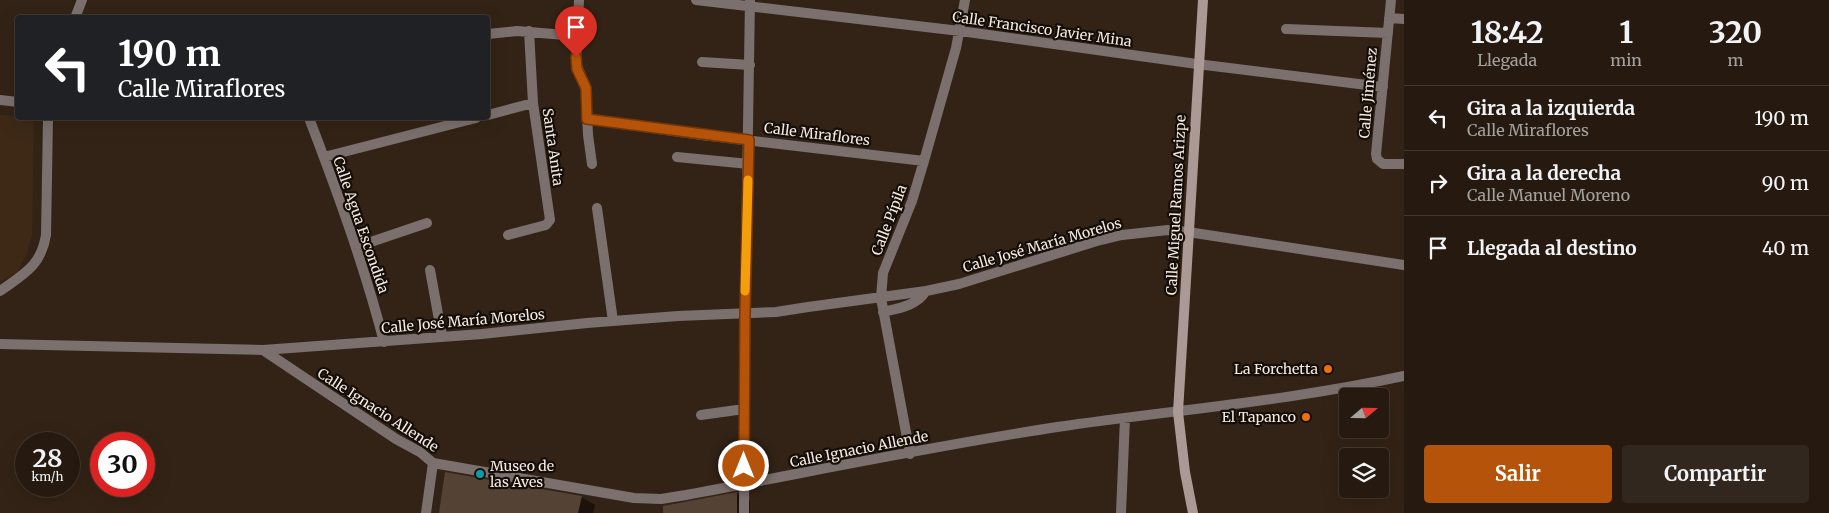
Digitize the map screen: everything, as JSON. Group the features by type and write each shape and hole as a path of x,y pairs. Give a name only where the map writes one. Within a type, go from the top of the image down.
{"street":[{"path":"77,15 82,0"},
{"path":"579,0 576,63 586,88 592,164"},
{"name":"Calle Francisco Javier Mina","path":"696,0 750,3 1198,64 1383,87"},
{"name":"Calle Pípila","path":"910,454 880,298 883,273 912,201 960,31 966,0"},
{"name":"Calle Miguel Ramos Arizpe","path":"1194,513 1185,472 1178,412 1202,0"},
{"name":"Calle Jiménez","path":"1391,0 1376,154 1378,159 1384,164 1404,164"},
{"path":"744,513 750,3"},
{"path":"1389,18 1404,19"},
{"path":"1286,29 1388,33"},
{"path":"490,34 529,31 577,36"},
{"name":"Santa Anita","path":"508,235 546,225 550,220 533,103 529,31"},
{"path":"702,62 750,65"},
{"path":"0,100 15,102"},
{"path":"490,114 533,103"},
{"name":"Calle Miraflores","path":"587,119 924,161"},
{"path":"0,290 28,271 35,264 44,247 46,235 48,120"},
{"name":"Calle Agua Escondida","path":"310,120 356,247 384,342"},
{"path":"324,156 468,120"},
{"path":"677,158 749,164"},
{"path":"597,208 613,321"},
{"path":"356,247 427,222"},
{"name":"Calle José María Morelos","path":"0,344 263,350 384,342 678,316 776,312 808,306 926,291 959,284 1097,241 1122,235 1168,230 1404,265"},
{"path":"430,270 442,336"},
{"name":"Calle José María Morelos","path":"883,312 907,306 921,300 926,291"},
{"name":"Calle Ignacio Allende","path":"263,350 396,439 420,452 433,463 649,499 673,498 1010,435 1307,395 1404,376"},
{"path":"701,415 744,409"},
{"path":"1121,513 1125,418"},
{"path":"426,513 433,463"}],"shaded area":[{"path":"0,115 15,116 15,120 34,120 32,236 26,256 17,272 0,282"}],"building":[{"name":"Museo de las Aves","path":"445,472 582,496 578,513 439,513"},
{"path":"737,492 737,513 663,513 663,506"}],"slow traffic":[{"path":"745,291 748,180"}],"place":[{"name":"La Forchetta","path":"1328,369"},
{"name":"El Tapanco","path":"1306,417"},
{"name":"Museo de las Aves","path":"480,474"}],"route":[{"path":"576,57 577,69 586,88 587,119 749,140 744,466"}]}
